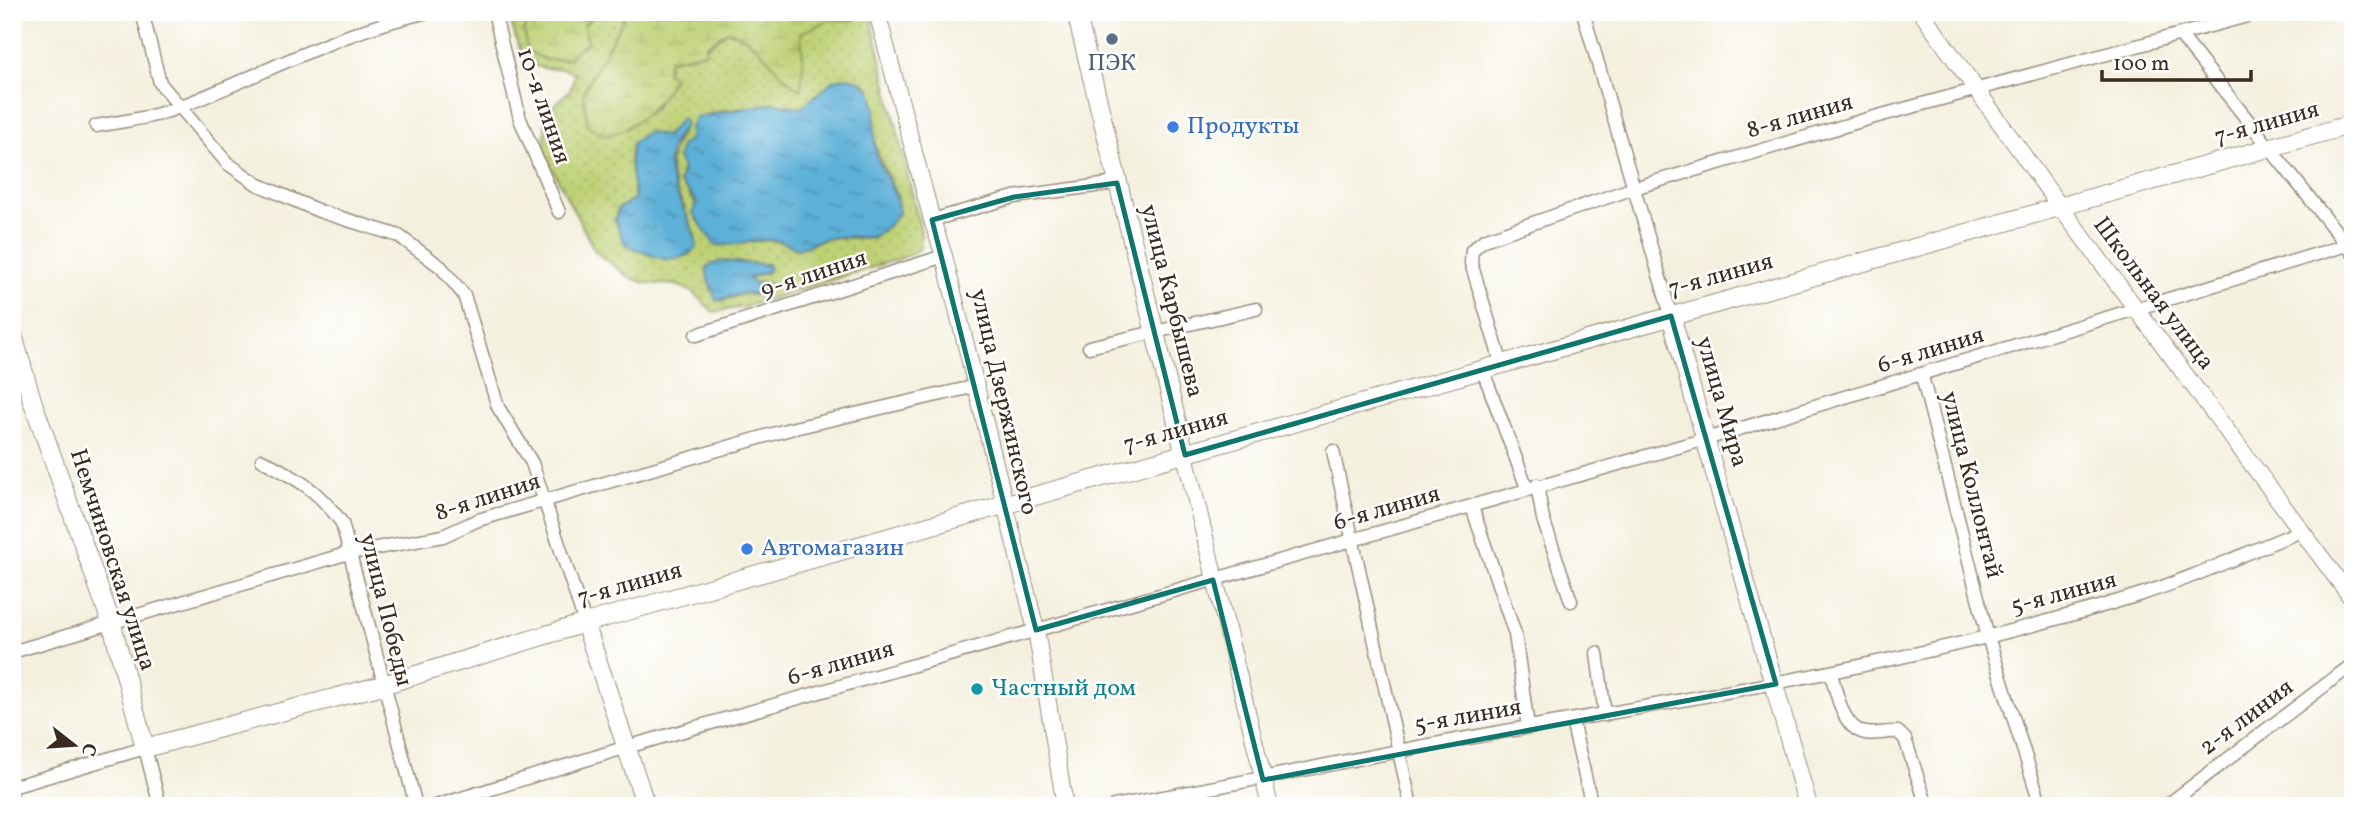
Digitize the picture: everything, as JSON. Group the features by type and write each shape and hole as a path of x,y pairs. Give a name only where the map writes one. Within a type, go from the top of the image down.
{"main road":[{"name":"улица Карбышева","path":"1076,12 1185,455"},
{"name":"7-я линия","path":"145,748 383,685 585,623 2353,124"},
{"name":"улица Мира","path":"1671,316 1808,806"},
{"name":"Немчиновская улица","path":"12,332 32,400 112,625 145,748"},
{"path":"585,623 646,806"}],"street":[{"path":"142,12 160,83 178,108 227,163 257,184 319,211 399,236 441,267 464,295 498,407 533,463 585,623"},
{"path":"96,126 178,108 340,37 388,21 429,12"},
{"name":"10-я линия","path":"494,12 520,119 559,212"},
{"name":"улица Дзержинского","path":"877,12 944,256 977,386 1003,505 1036,630 1065,806"},
{"name":"улица Мира","path":"1583,12 1671,316"},
{"name":"Школьная улица","path":"1921,12 2061,208 2353,600"},
{"name":"8-я линия","path":"1502,365 1471,263 1472,250 1484,240 1634,188 1871,118 1979,92 2262,12"},
{"path":"2181,36 2350,249"},
{"path":"932,220 1014,197 1117,183"},
{"name":"6-я линия","path":"436,806 627,747 1472,507 1532,487 1706,439 2350,249"},
{"name":"9-я линия","path":"696,335 944,256"},
{"path":"1089,347 1256,309"},
{"path":"1483,371 1532,487 1571,601"},
{"name":"улица Коллонтай","path":"1922,376 1988,637 2040,806"},
{"name":"8-я линия","path":"12,652 112,625 349,553 443,536 478,520 790,429 977,386"},
{"path":"1333,451 1411,806"},
{"name":"улица Карбышева","path":"1185,455 1213,580 1270,806"},
{"name":"улица Победы","path":"262,460 307,484 325,499 342,523 416,806"},
{"path":"1472,507 1514,634 1528,727"},
{"name":"5-я линия","path":"1114,806 1263,780 1399,750 1830,674 1988,637 2138,596 2301,531"},
{"path":"1597,653 1605,715"},
{"name":"2-я линия","path":"2166,806 2353,664"},
{"path":"1830,674 1843,712 1855,729 1870,733 1898,732 1905,739 1927,806"},
{"path":"1572,721 1592,806"},
{"name":"7-я линия","path":"12,786 145,748"},
{"name":"Немчиновская улица","path":"145,748 160,806"},
{"path":"12,797 15,806"}],"highlighted area":[{"path":"1117,183 1185,455 1671,316 1776,684 1263,780 1213,580 1036,630 932,220 1014,197"}],"green space":[{"path":"518,12 533,12 528,19 546,60 570,59 584,33 584,25 596,12 627,12 583,93 626,129 638,117 654,110 662,92 670,85 666,72 669,60 695,55 728,31 750,41 800,89 803,61 800,33 828,20 854,20 855,12 870,12 921,232 921,248 905,257 744,307 713,312 693,292 677,285 645,283 629,277 595,251 545,155 545,114 571,89 575,73 535,66 520,49 511,20","holes":["834,80 874,119 873,131 877,151 898,198 875,238 828,238 797,249 766,240 715,245 696,205 679,182 691,138 711,113 775,103 801,108","682,118 686,123 670,165 674,184 685,208 666,260 625,244 615,220 618,209 635,198 630,162 666,136","720,261 769,265 769,271 748,278 753,283 762,282 753,296 745,293 722,301"]},
{"path":"533,12 596,12 584,25 588,43 576,50 570,59 546,60 527,51 524,31"},
{"path":"627,12 855,12 857,16 854,20 828,20 801,33 801,90 782,75 750,41 728,31 706,45 706,52 669,60 666,72 674,77 662,96 637,121 606,136 588,126 583,93"}],"water":[{"path":"848,77 864,83 874,98 875,149 896,197 899,213 874,236 829,238 797,249 787,243 767,240 715,245 693,213 696,200 679,182 683,170 678,158 681,145 691,138 689,129 696,117 775,103 801,108 834,80"},
{"path":"682,118 686,123 671,148 669,164 674,188 690,223 697,247 689,254 671,259 625,244 615,220 618,209 635,198 630,162 632,144 646,132 666,136"},
{"path":"720,261 769,265 769,271 748,278 753,283 770,284 759,295 745,293 716,301 707,267"}],"place":[{"name":"ПЭК","path":"1112,39"},
{"name":"Продукты","path":"1173,127"},
{"name":"Автомагазин","path":"747,549"},
{"name":"Частный дом","path":"977,689"}]}
